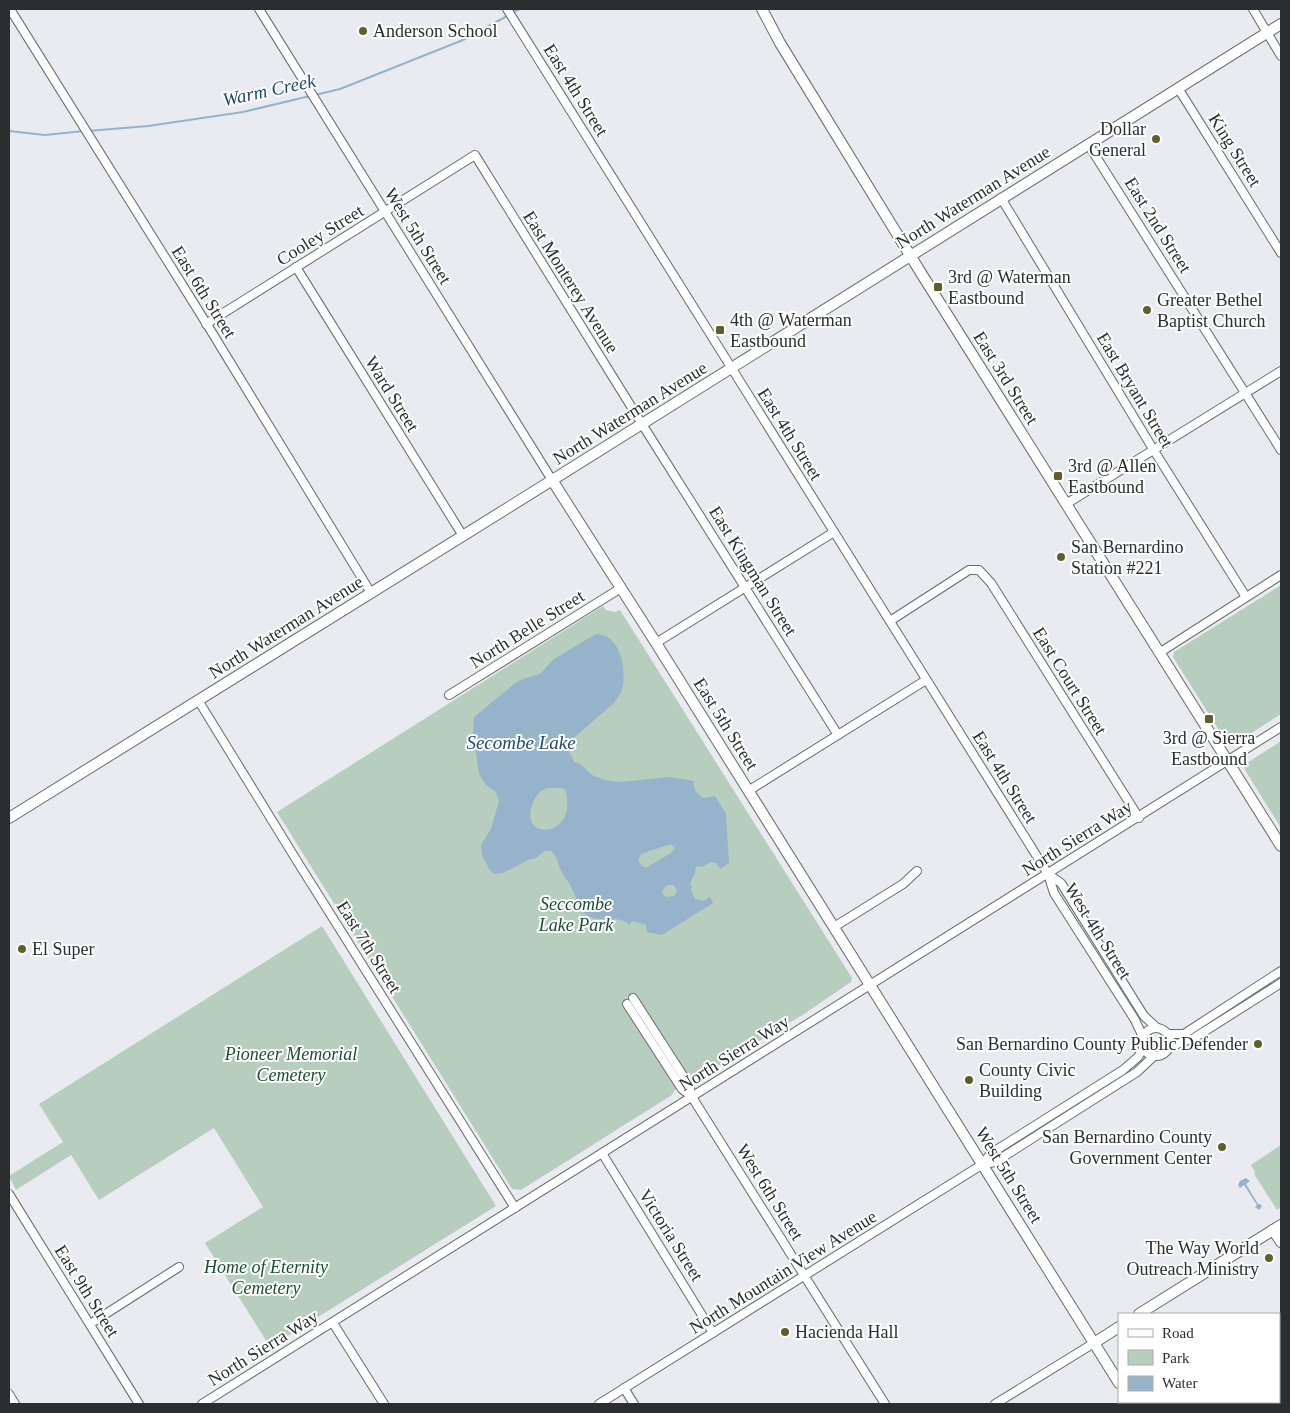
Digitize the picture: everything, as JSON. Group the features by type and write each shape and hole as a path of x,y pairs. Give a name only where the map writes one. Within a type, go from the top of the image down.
{"main road":[{"name":"East 3rd Street","path":"762,9 784,50 910,255 1281,846"},
{"name":"North Waterman Avenue","path":"9,818 1281,24"},
{"name":"East 5th Street","path":"552,480 870,986"},
{"name":"West 5th Street","path":"870,986 1118,1381"},
{"path":"1141,1313 1277,1227 1281,1242"},
{"path":"1094,1343 1118,1328"}],"street":[{"name":"East 6th Street","path":"10,9 371,593"},
{"name":"West 5th Street","path":"258,9 552,480"},
{"name":"East 4th Street","path":"507,9 1048,874"},
{"path":"1253,9 1281,56"},
{"name":"King Street","path":"1178,88 1281,253"},
{"name":"East 2nd Street","path":"1088,144 1281,450"},
{"name":"Cooley Street","path":"206,324 475,155"},
{"name":"East Monterey Avenue","path":"475,155 642,424"},
{"name":"East Bryant Street","path":"1001,198 1153,450 1246,597"},
{"name":"Ward Street","path":"296,267 463,536"},
{"path":"1066,504 1281,371"},
{"name":"East Kingman Street","path":"642,424 838,735"},
{"path":"656,643 834,532"},
{"name":"East Court Street","path":"890,621 969,570 979,570 987,578 1138,818"},
{"path":"1159,653 1281,575"},
{"name":"North Belle Street","path":"449,695 621,588"},
{"path":"748,791 926,680"},
{"name":"East 7th Street","path":"198,700 515,1208"},
{"name":"North Sierra Way","path":"202,1404 1281,728"},
{"path":"834,927 903,884 917,872"},
{"name":"West 4th Street","path":"1048,874 1061,883 1144,1016 1156,1027"},
{"name":"West 4th Street","path":"1048,874 1054,893 1135,1020 1143,1037"},
{"path":"1168,1034 1184,1034 1281,971"},
{"path":"1169,1047 1170,1039 1168,1034 1161,1028 1156,1027 1147,1031 1143,1037 1142,1044 1150,1054 1154,1056 1163,1054 1169,1047 1194,1038 1281,983"},
{"path":"633,998 690,1085 692,1097"},
{"path":"627,1004 682,1089 692,1097"},
{"name":"North Mountain View Avenue","path":"983,1164 990,1154 1123,1070 1131,1064 1144,1048"},
{"name":"North Mountain View Avenue","path":"599,1404 983,1164 995,1162 1110,1090 1137,1072 1154,1056"},
{"name":"West 6th Street","path":"692,1097 885,1404"},
{"name":"Victoria Street","path":"602,1154 713,1332"},
{"name":"East 9th Street","path":"9,1194 139,1404"},
{"path":"90,1324 179,1267"},
{"path":"332,1322 384,1404"},
{"path":"995,1404 1094,1343"},
{"path":"624,1388 634,1404"},
{"path":"9,1394 15,1404"}],"green space":[{"path":"1281,585 1281,714 1236,743 1227,743 1173,657 1174,652"},
{"name":"Seccombe Lake Park","path":"603,606 606,610 615,612 620,610 852,978 851,982 804,1014 698,1078 693,1078 674,1091 672,1095 521,1190 512,1189 277,812"},
{"path":"1281,741 1281,828 1245,770 1244,765"},
{"name":"Pioneer Memorial Cemetery","path":"322,926 496,1206 270,1347 205,1243 263,1207 214,1128 99,1200 71,1155 16,1190 9,1176 63,1142 39,1104"},
{"path":"1281,1145 1281,1207 1277,1210 1254,1174 1255,1172 1251,1165"}],"water":[{"name":"Secombe Lake","path":"596,634 604,635 610,639 622,660 624,677 622,690 618,697 614,703 568,744 568,749 574,762 580,764 592,775 605,780 619,782 670,777 694,781 697,793 704,798 715,796 726,814 729,863 720,869 716,863 711,862 702,867 696,867 690,885 692,886 691,890 695,899 704,901 710,897 713,903 662,935 647,932 646,925 633,921 630,925 619,920 588,916 580,907 572,888 561,871 556,857 551,851 545,851 536,858 503,873 494,874 489,869 482,855 481,845 491,829 499,801 495,791 486,785 479,774 473,733 474,717 514,684 540,674 554,659","holes":["548,788 565,789 567,805 564,817 558,825 549,829 541,829 534,825 530,817 532,805 534,799","671,844 675,848 671,853 646,868 638,860 641,854","667,885 674,885 677,891 674,896 666,897 662,891"]},
{"path":"1246,1178 1250,1181 1246,1184 1258,1204 1262,1206 1259,1210 1255,1207 1257,1205 1244,1185 1240,1188 1238,1185 1240,1181"}],"waterway":[{"name":"Warm Creek","path":"513,12 520,9"},
{"name":"Warm Creek","path":"315,95 340,89 463,40 509,15"},
{"name":"Warm Creek","path":"88,131 148,126 243,112 310,96"},
{"name":"Warm Creek","path":"9,131 45,135 84,131"}],"place":[{"name":"Anderson School","path":"363,31"},
{"name":"Dollar General","path":"1156,139"},
{"name":"3rd @ Waterman Eastbound","path":"938,287"},
{"name":"Greater Bethel Baptist Church","path":"1147,310"},
{"name":"4th @ Waterman Eastbound","path":"720,330"},
{"name":"3rd @ Allen Eastbound","path":"1058,476"},
{"name":"San Bernardino Station #221","path":"1061,557"},
{"name":"3rd @ Sierra Eastbound","path":"1209,719"},
{"name":"El Super","path":"22,949"},
{"name":"San Bernardino County Public Defender","path":"1258,1044"},
{"name":"County Civic Building","path":"969,1080"},
{"name":"San Bernardino County Government Center","path":"1222,1147"},
{"name":"The Way World Outreach Ministry","path":"1269,1258"},
{"name":"Hacienda Hall","path":"785,1332"}],"park label":[{"name":"Home of Eternity Cemetery","path":"266,1277"}]}
